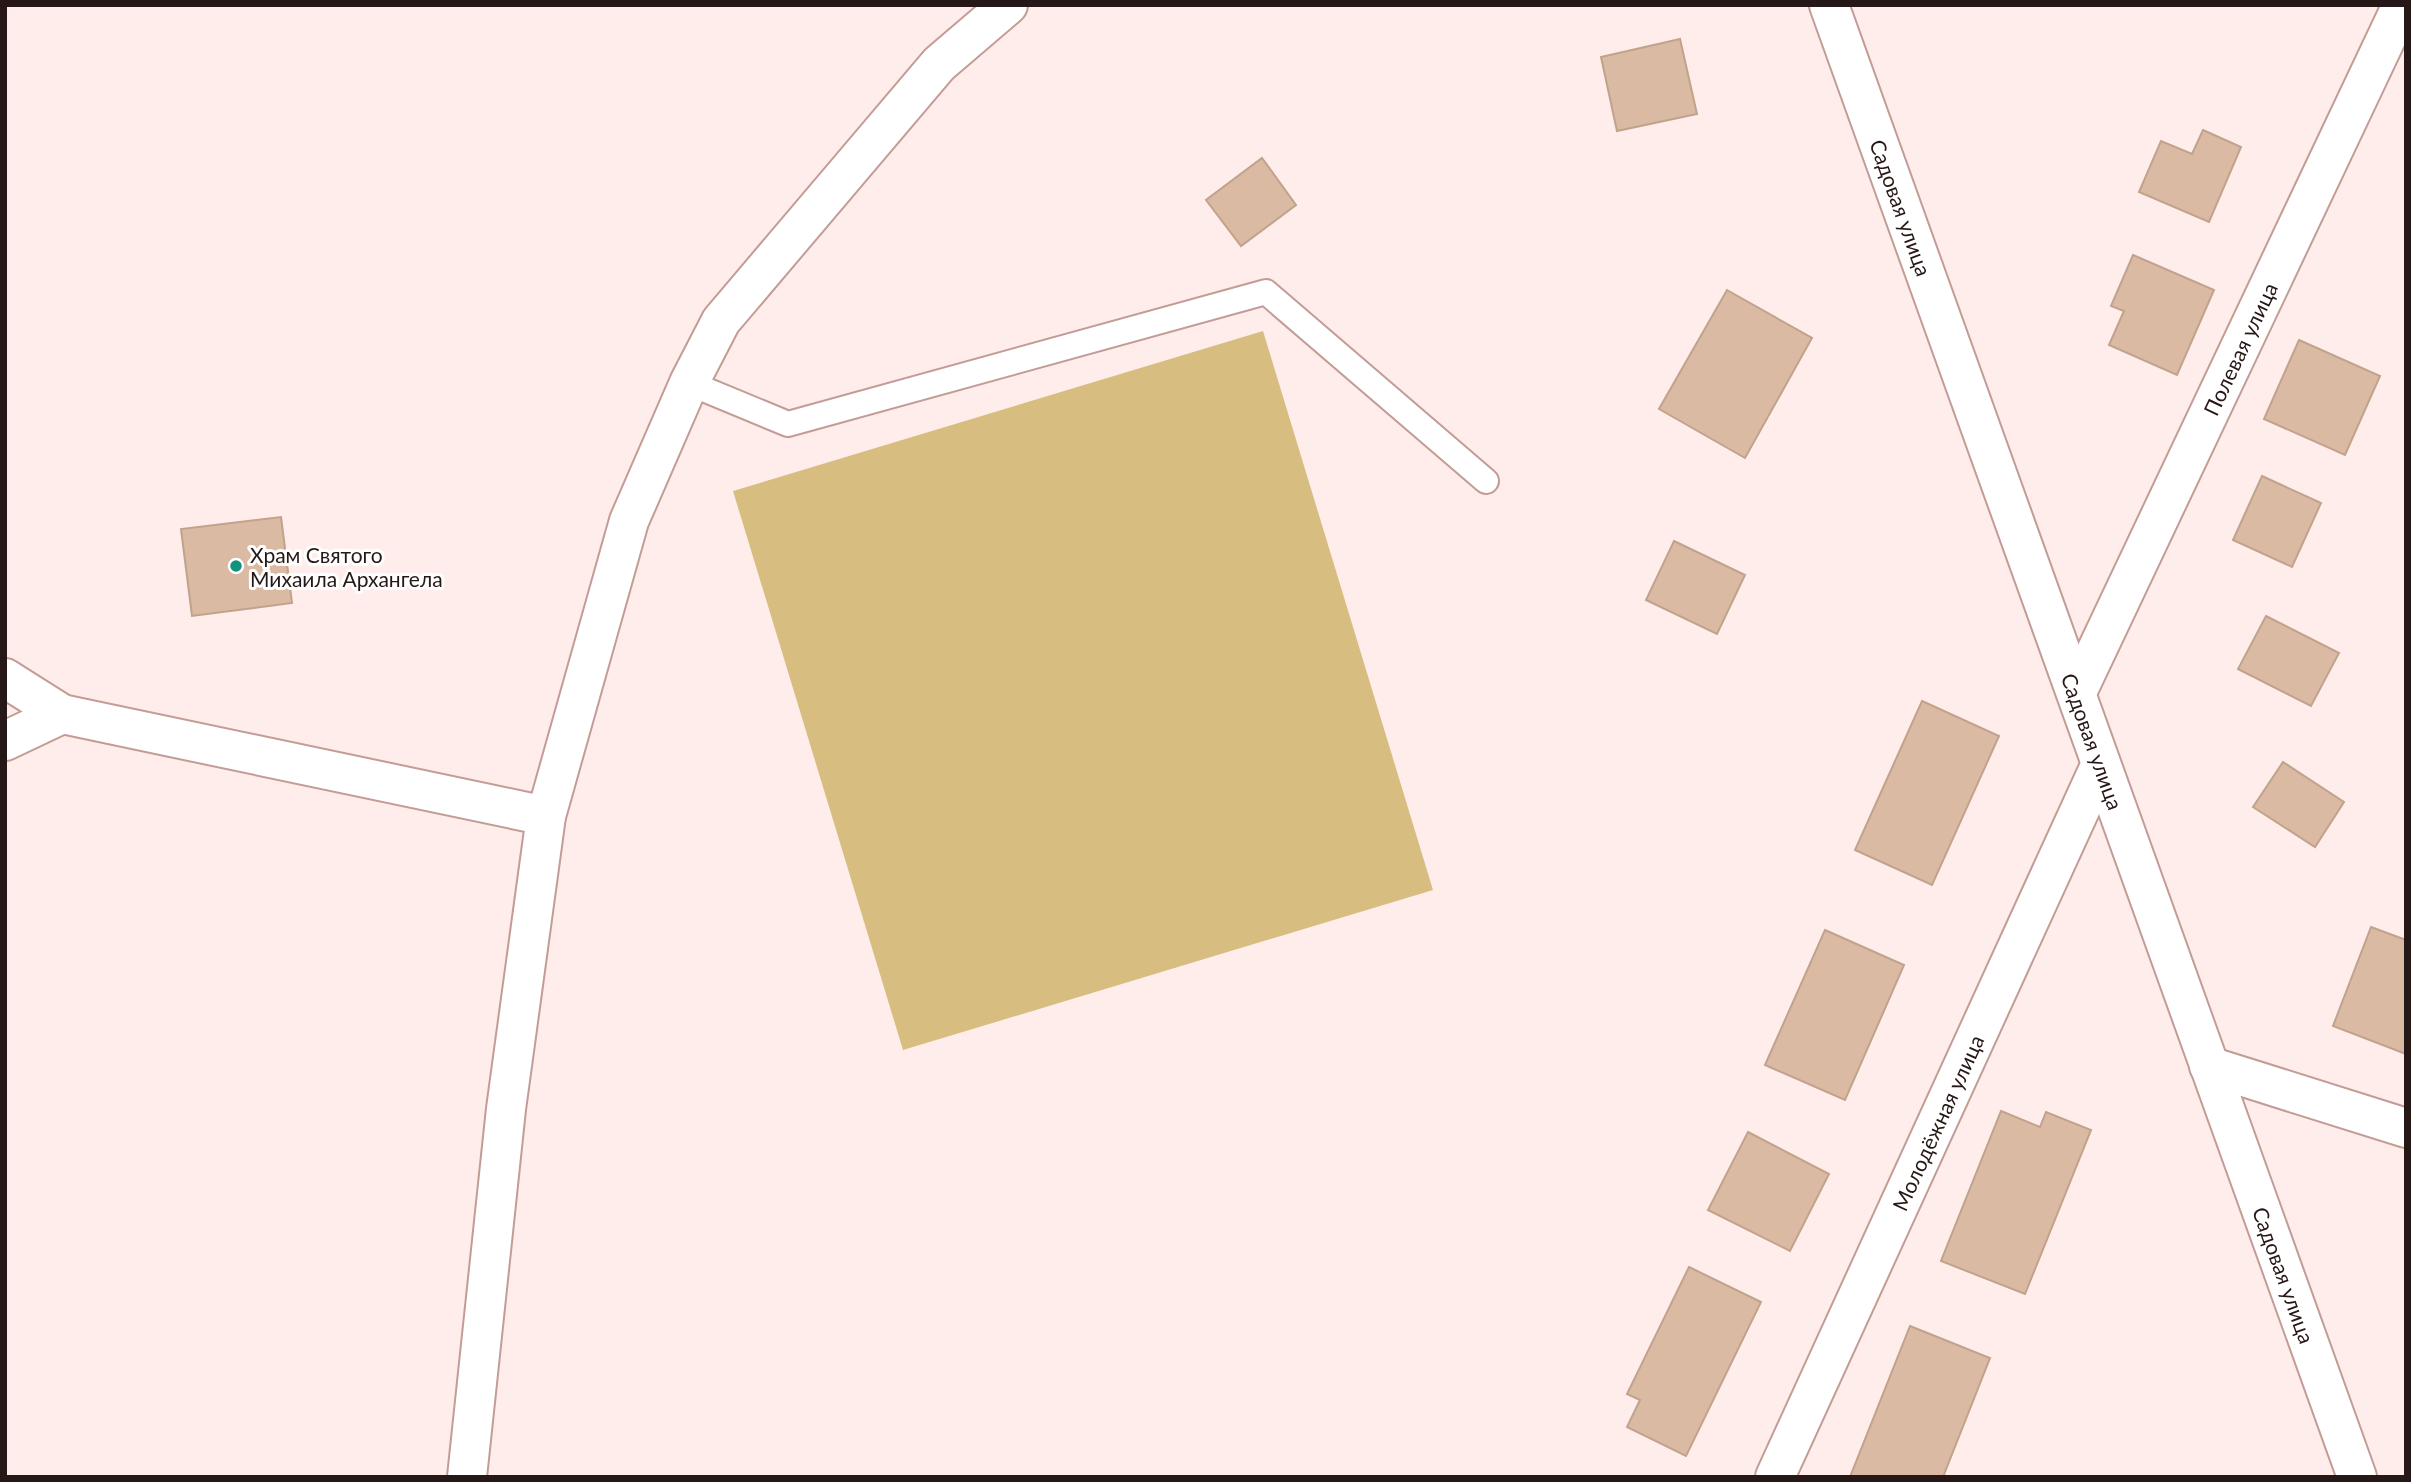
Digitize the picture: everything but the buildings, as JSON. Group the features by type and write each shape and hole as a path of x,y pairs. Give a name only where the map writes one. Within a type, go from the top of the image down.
{"main road":[{"path":"467,1477 506,1108 546,816 629,522 688,383 721,321 939,64 1008,5"},
{"name":"Садовая улица","path":"1829,5 2357,1477"},
{"name":"Полевая улица","path":"2077,692 2402,5"},
{"path":"5,677 62,714 546,816"},
{"path":"5,741 62,714"},
{"name":"Молодёжная улица","path":"1775,1477 2100,766"},
{"path":"2209,1066 2406,1128"}],"lane":[{"path":"688,383 788,424 1266,292 1486,481"}],"shaded area":[{"path":"1263,331 1433,890 903,1050 733,491"}],"place":[{"name":"Храм Святого Михаила Архангела","path":"236,566"}]}
